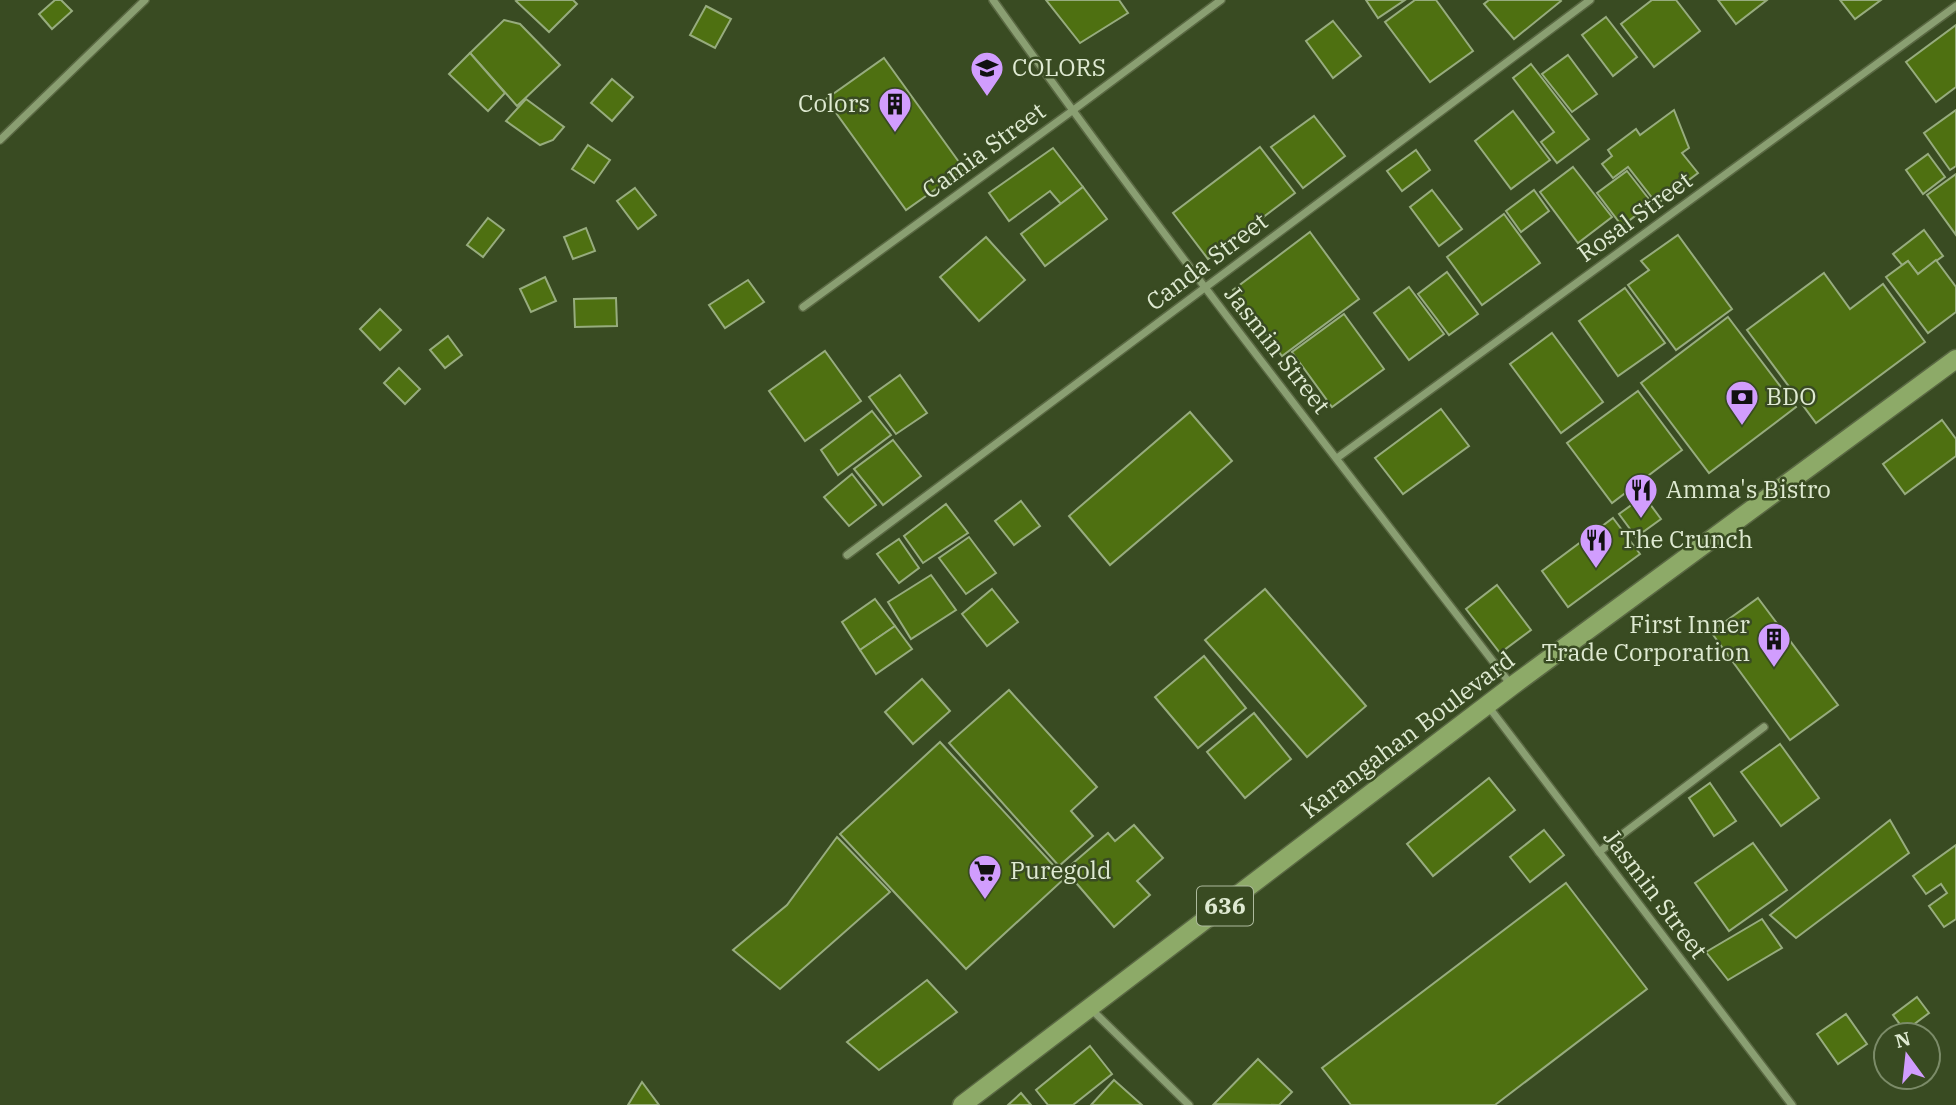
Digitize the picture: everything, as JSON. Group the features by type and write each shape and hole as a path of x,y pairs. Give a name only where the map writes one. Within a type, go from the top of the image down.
{"main road":[{"name":"Karangahan Boulevard","path":"962,1105 1512,686 1956,359"}],"street":[{"path":"0,140 145,0"},
{"name":"Jasmin Street","path":"993,0 1072,111 1205,288 1512,686"},
{"name":"Camia Street","path":"803,307 1221,0"},
{"name":"Canda Street","path":"847,555 1590,0"},
{"name":"Rosal Street","path":"1337,458 1956,6"},
{"name":"Jasmin Street","path":"1487,705 1792,1105"},
{"path":"1599,852 1764,727"},
{"path":"1091,1009 1189,1105"}],"building":[{"path":"55,0 61,0 72,11 52,29 39,14"},
{"path":"573,0 577,4 549,32 516,1"},
{"path":"1046,0 1119,0 1128,13 1080,43"},
{"path":"1366,0 1405,0 1378,18"},
{"path":"1415,0 1436,0 1473,51 1430,82 1385,22"},
{"path":"1489,0 1561,1 1514,39 1484,4"},
{"path":"1652,0 1676,0 1700,31 1654,67 1621,24"},
{"path":"1718,0 1767,0 1736,24"},
{"path":"1840,0 1881,0 1855,19"},
{"path":"706,6 731,19 715,48 690,35"},
{"path":"1606,17 1637,57 1613,76 1582,35"},
{"path":"504,20 520,24 560,65 517,106 470,53"},
{"path":"1333,21 1361,56 1333,78 1306,41"},
{"path":"1956,25 1956,87 1936,102 1906,62"},
{"path":"470,53 505,93 488,111 449,74"},
{"path":"1568,55 1597,94 1572,112 1542,74"},
{"name":"Colors","path":"884,58 964,169 906,210 826,99"},
{"path":"1531,64 1589,139 1557,163 1541,142 1554,132 1513,78"},
{"path":"612,79 633,97 612,121 591,103"},
{"path":"526,99 564,127 553,140 540,145 506,121"},
{"path":"1674,110 1689,148 1682,153 1698,173 1657,204 1628,167 1613,178 1602,164 1612,156 1608,150 1636,129 1640,135"},
{"path":"1956,110 1956,166 1950,170 1924,133"},
{"path":"1513,111 1550,160 1511,189 1475,141"},
{"path":"1314,116 1345,156 1303,188 1271,147"},
{"path":"588,145 610,160 594,183 572,169"},
{"path":"1260,147 1295,193 1208,259 1173,213"},
{"path":"1053,148 1083,187 1061,204 1050,191 1009,221 989,193"},
{"path":"1416,150 1430,170 1402,191 1387,171"},
{"path":"1928,154 1945,177 1923,194 1906,170"},
{"path":"1573,167 1612,217 1578,243 1540,192"},
{"path":"1627,171 1652,203 1622,226 1597,193"},
{"path":"1956,174 1956,235 1927,195"},
{"path":"1083,187 1107,219 1045,266 1021,234"},
{"path":"635,188 656,215 638,229 617,201"},
{"path":"1432,190 1462,229 1439,246 1410,207"},
{"path":"1534,190 1549,211 1521,232 1506,211"},
{"path":"1504,214 1540,263 1482,305 1447,257"},
{"path":"488,218 504,230 483,257 467,245"},
{"path":"586,228 595,251 573,259 564,237"},
{"path":"1924,230 1943,256 1918,274 1908,261 1902,265 1893,254"},
{"path":"1310,232 1359,299 1282,356 1233,290"},
{"path":"1678,235 1732,309 1676,350 1628,285 1649,270 1641,261"},
{"path":"986,237 1025,280 979,321 940,277"},
{"path":"1936,260 1956,287 1956,312 1928,333 1886,277 1908,261 1918,274"},
{"path":"1447,272 1478,314 1449,335 1418,294"},
{"path":"1824,273 1850,309 1883,284 1925,342 1816,423 1747,330"},
{"path":"545,277 556,301 531,312 520,289"},
{"path":"748,280 764,302 725,328 709,305"},
{"path":"1409,287 1444,334 1409,360 1374,313"},
{"path":"1625,288 1665,343 1618,376 1579,321"},
{"path":"616,298 617,326 575,327 574,299"},
{"path":"380,309 401,330 380,350 360,329"},
{"path":"1344,314 1384,369 1332,407 1292,352"},
{"path":"1728,317 1796,407 1709,473 1641,383"},
{"path":"1552,333 1603,402 1561,433 1510,364"},
{"path":"448,336 462,355 445,368 430,350"},
{"path":"825,351 861,401 805,441 769,391"},
{"path":"399,368 420,389 405,404 384,383"},
{"path":"900,375 927,413 896,434 869,397"},
{"path":"1638,391 1682,450 1612,503 1567,443"},
{"path":"1441,409 1469,446 1403,494 1375,458"},
{"path":"872,411 891,435 838,475 821,450"},
{"path":"1190,412 1232,461 1110,565 1069,516"},
{"path":"1942,420 1956,439 1956,456 1905,494 1883,464"},
{"path":"893,440 921,476 883,505 854,469"},
{"path":"852,474 876,505 849,526 824,497"},
{"path":"1644,496 1661,519 1636,537 1619,514"},
{"path":"1021,501 1040,526 1014,545 995,521"},
{"path":"946,504 968,533 923,563 904,536"},
{"path":"1613,518 1640,554 1568,607 1542,571"},
{"path":"969,537 996,573 966,594 939,558"},
{"path":"899,539 919,568 899,583 877,554"},
{"path":"931,575 956,610 911,639 888,602"},
{"path":"1497,585 1531,630 1500,653 1466,609"},
{"path":"992,589 1018,622 987,646 962,614"},
{"path":"1265,589 1366,706 1307,757 1205,640"},
{"name":"First Inner Trade Corporation","path":"1758,598 1838,705 1790,740 1711,632"},
{"path":"875,599 895,626 860,650 842,622"},
{"path":"895,626 912,649 876,674 860,650"},
{"path":"1204,656 1246,708 1198,748 1155,697"},
{"path":"922,679 950,711 913,744 885,712"},
{"path":"1009,690 1097,787 1071,811 1093,836 1059,866 949,743"},
{"path":"1254,713 1291,759 1245,798 1207,752"},
{"path":"940,742 1065,878 966,969 840,834"},
{"path":"1780,744 1819,798 1781,826 1741,772"},
{"path":"1489,778 1515,810 1433,876 1407,844"},
{"path":"1710,783 1736,821 1714,836 1689,798"},
{"path":"1890,820 1909,853 1796,938 1770,915"},
{"path":"1134,825 1163,858 1137,881 1150,895 1114,927 1065,870 1108,833 1115,841"},
{"path":"1544,830 1564,855 1530,882 1510,857"},
{"path":"837,837 890,892 780,989 733,950 787,905"},
{"path":"1753,843 1787,890 1729,931 1695,883"},
{"path":"1956,845 1956,919 1944,927 1929,906 1947,893 1941,884 1926,894 1913,876"},
{"path":"1566,883 1647,989 1495,1105 1351,1105 1322,1068"},
{"path":"1762,919 1782,948 1728,980 1706,952"},
{"path":"927,980 957,1012 879,1070 847,1042"},
{"path":"1917,997 1929,1013 1918,1021 1898,1021 1893,1015"},
{"path":"1846,1014 1867,1044 1838,1064 1817,1034"},
{"path":"1090,1046 1112,1074 1073,1105 1048,1105 1036,1090"},
{"path":"1258,1059 1292,1092 1279,1105 1214,1104"},
{"path":"1114,1080 1142,1105 1091,1105"},
{"path":"642,1082 659,1105 628,1105"},
{"path":"1021,1093 1031,1105 1008,1105"}],"place":[{"name":"COLORS","path":"987,98"},
{"name":"Colors","path":"895,134"},
{"name":"BDO","path":"1742,427"},
{"name":"Amma's Bistro","path":"1641,520"},
{"name":"The Crunch","path":"1596,570"},
{"name":"First Inner Trade Corporation","path":"1774,669"},
{"name":"Puregold","path":"985,901"}]}
